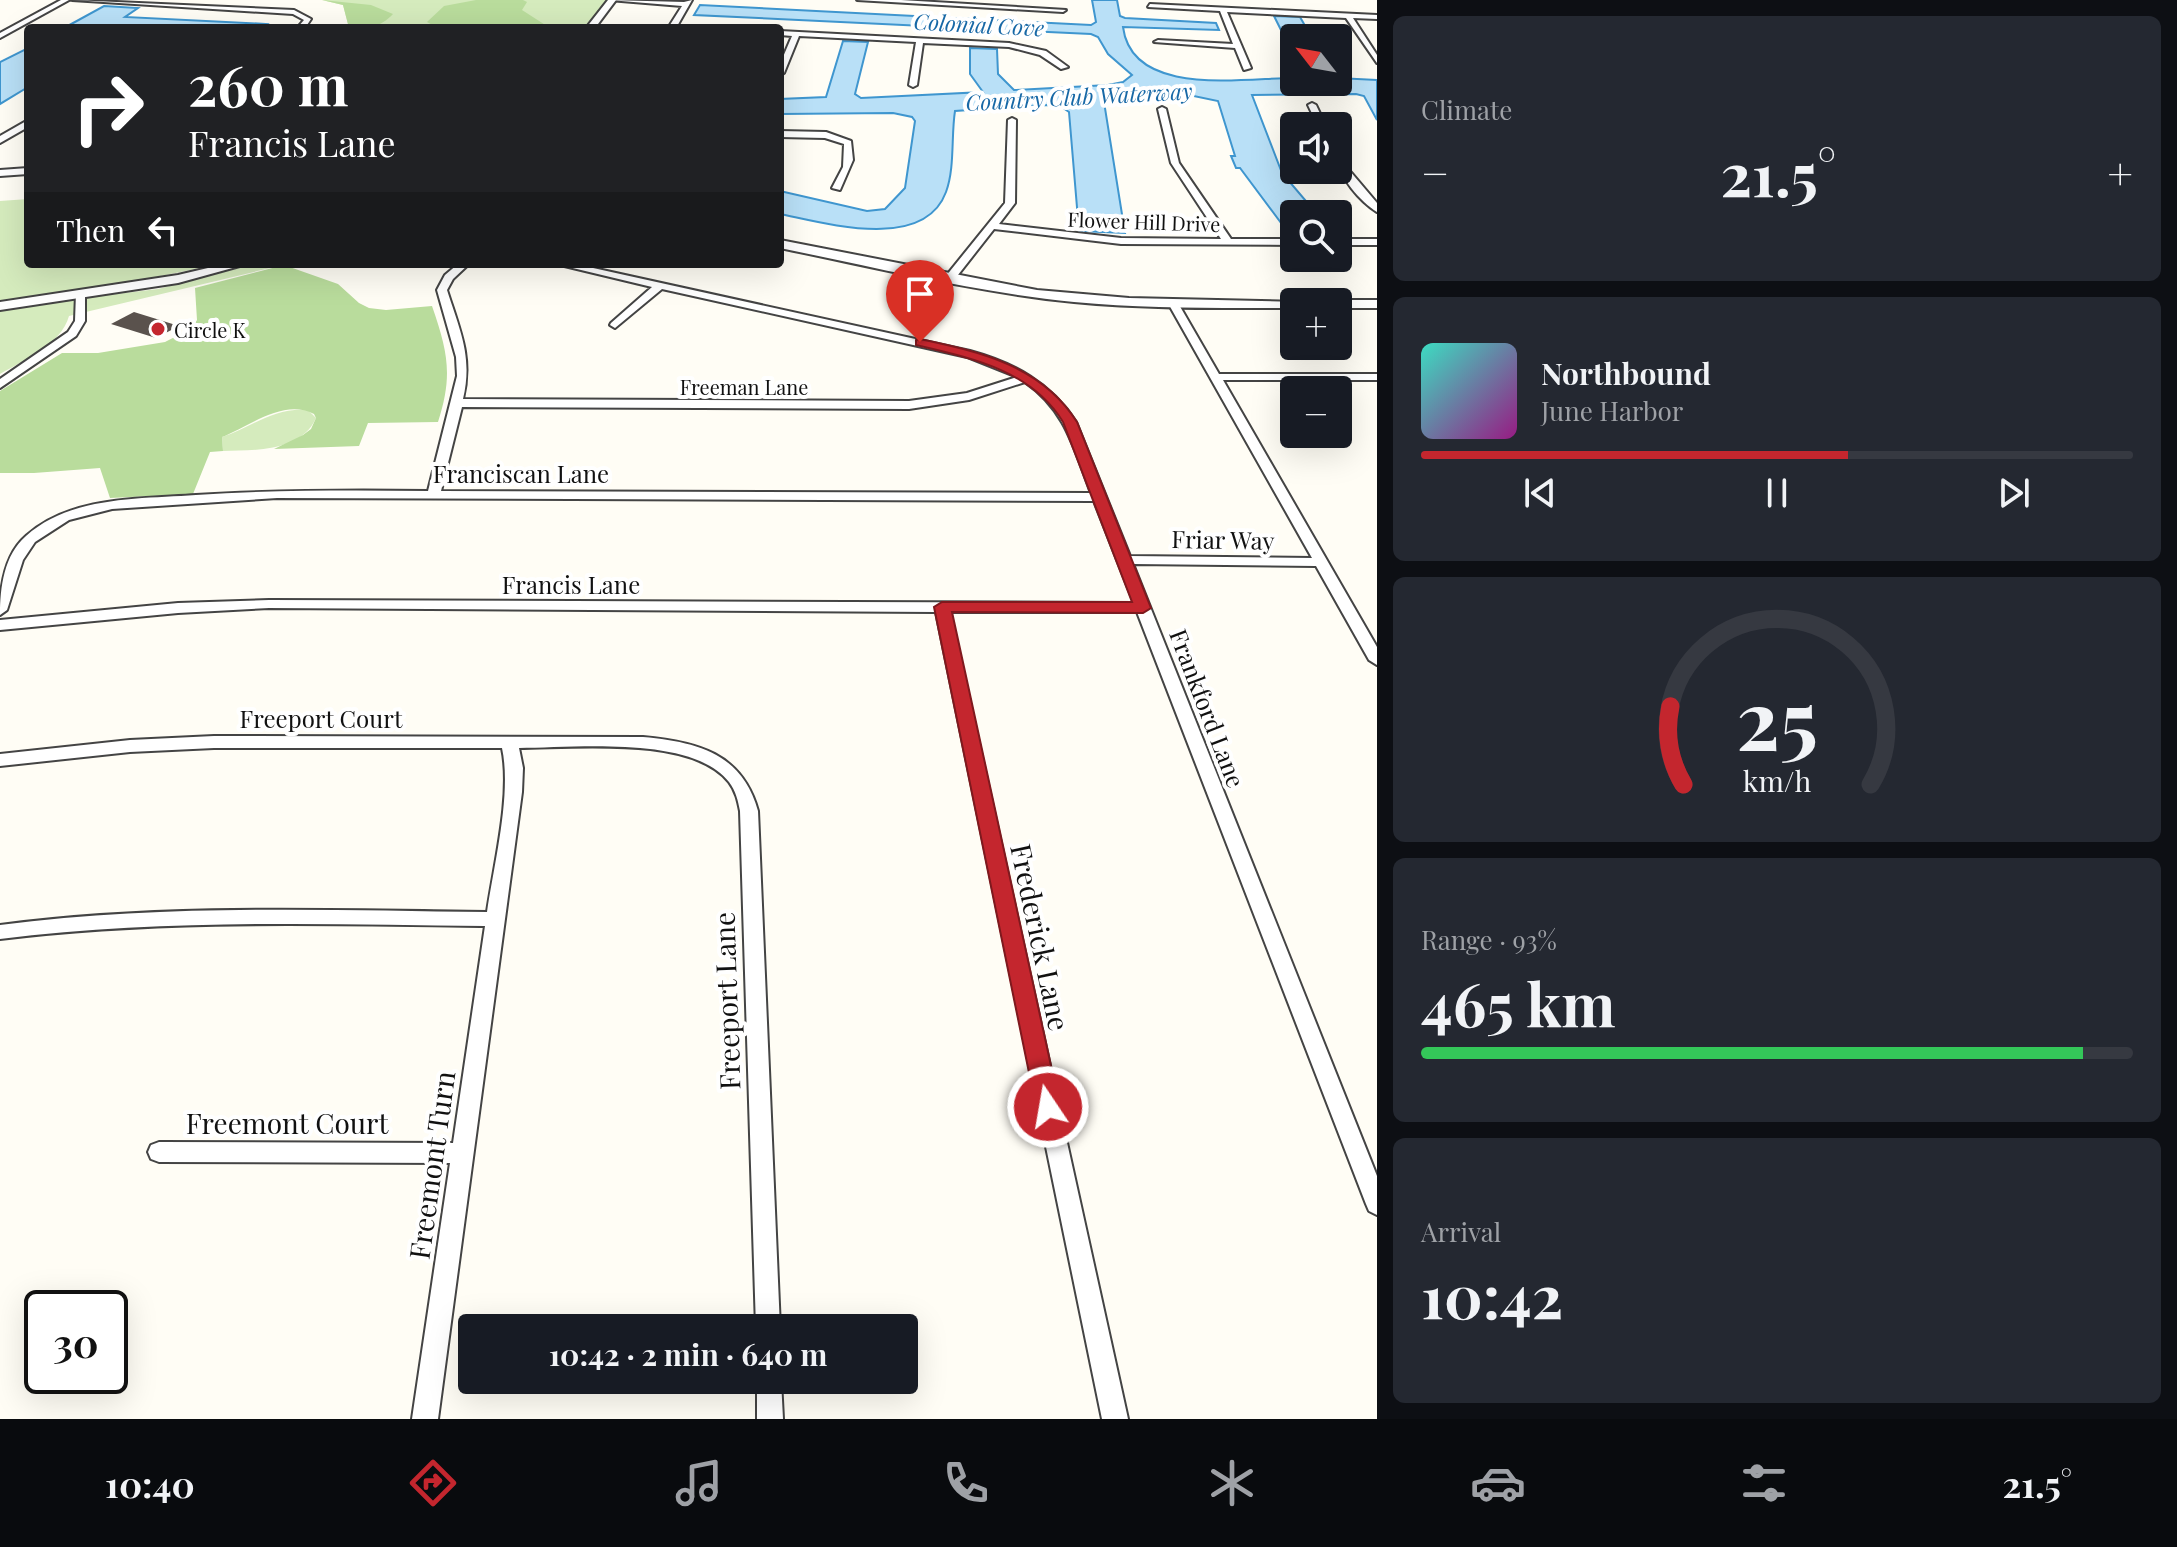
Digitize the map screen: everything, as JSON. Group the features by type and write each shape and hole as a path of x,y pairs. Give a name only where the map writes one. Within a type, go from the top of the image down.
{"street":[{"path":"0,36 66,0"},
{"path":"75,0 288,12 307,17 306,24"},
{"path":"593,24 612,0 687,2 676,24"},
{"path":"860,0 1063,10"},
{"path":"1150,6 1377,17"},
{"path":"1223,10 1247,68"},
{"path":"1348,16 1377,61"},
{"path":"784,33 1020,47 1043,53 1064,67"},
{"path":"784,63 796,34"},
{"path":"913,85 920,40"},
{"path":"1158,42 1238,46"},
{"path":"1312,105 1315,112"},
{"path":"1162,109 1175,163 1228,242"},
{"path":"950,278 1008,207 1011,195 1012,120"},
{"path":"0,140 24,125"},
{"path":"784,134 826,135 848,143 847,167 837,188"},
{"path":"0,173 24,171"},
{"path":"1352,181 1377,209"},
{"name":"Flower Hill Drive","path":"994,226 1090,239 1280,242"},
{"path":"1352,242 1377,242"},
{"path":"784,245 950,278 1075,298 1280,304"},
{"path":"0,306 178,279 224,268"},
{"path":"434,494 459,403 463,376 462,357 442,290 449,277 459,268"},
{"name":"Frankford Lane","path":"592,268 660,286 960,351 995,362 1027,378 1063,409 1377,1204"},
{"path":"615,325 660,286"},
{"path":"0,384 72,334 80,321 80,295"},
{"path":"1173,303 1377,660"},
{"path":"1352,304 1377,304"},
{"path":"1217,377 1377,377"},
{"name":"Freeman Lane","path":"459,403 909,405 969,396 1027,378"},
{"name":"Franciscan Lane","path":"0,610 24,546 51,523 89,509 227,495 1100,497"},
{"name":"Friar Way","path":"1125,560 1320,562"},
{"name":"Francis Lane","path":"0,625 236,605 1143,608"},
{"name":"Frederick Lane","path":"942,607 1115,1419"},
{"name":"Freemont Turn","path":"425,1419 515,778 509,742"},
{"name":"Freeport Court","path":"0,760 183,743 643,743"},
{"name":"Freeport Lane","path":"643,743 680,747 714,760 733,775 748,802 767,1314"},
{"path":"0,932 76,922 162,918 495,919"},
{"name":"Freemont Court","path":"159,1152 463,1153"},
{"path":"769,1394 770,1419"}],"green space":[{"path":"322,0 607,0 588,24 348,24 343,5"},
{"path":"322,0 371,5 393,14 378,24 348,24 343,5"},
{"path":"476,0 523,0 527,2 522,10 544,24 427,22 444,6"},
{"path":"24,199 24,268 200,268 106,287 0,301 0,201"},
{"path":"239,268 270,268 69,316 65,326 50,343 0,374 0,308 158,289"},
{"path":"272,268 293,268 338,284 369,308 386,310 432,306 447,364 446,391 438,422 368,423 359,446 274,449 303,435 311,429 316,418 314,414 302,410 278,412 222,437 223,451 210,452 193,494 110,498 100,468 0,473 0,391 62,353 98,353 165,342 192,328 197,320 195,288"},
{"path":"308,410 316,418 309,429 288,443 263,449 223,451 222,437 274,415"}],"water":[{"path":"1092,0 1117,0 1120,16 1125,18 1216,23 1219,30 1123,27 1131,50 1146,65 1168,74 1220,81 1280,79 1280,95 1252,95 1280,168 1280,184 1291,184 1305,200 1280,200 1280,222 1240,168 1236,168 1218,101 1189,95 1104,102 1125,233 1079,231 1069,112 1060,106 1046,105 955,111 951,173 946,192 934,211 917,222 896,228 872,229 784,215 784,192 867,211 885,209 905,188 915,121 912,117 893,113 784,114 784,99 826,97 843,41 868,42 855,94 861,98 983,92 970,74 970,48 997,49 998,74 1014,90 1108,85 1123,82 1132,75 1108,54 1098,37 1091,34 694,15 700,5 1091,25 1096,22"},
{"path":"104,6 138,8 125,17 267,24 71,24"},
{"path":"1274,16 1300,17 1304,24 1280,24 1280,28"},
{"path":"24,50 24,89 0,104 0,62"},
{"path":"1352,79 1377,80 1377,120 1364,96 1352,94"}],"building":[{"path":"134,312 179,326 156,338 111,324"}],"place":[{"name":"Circle K","path":"158,329"}],"route":[{"path":"920,342 995,362 1027,378 1059,404 1070,422 1143,608 942,607 1048,1107"}],"water label":[{"name":"Colonial Cove","path":"979,24"},
{"name":"Country Club Waterway","path":"1079,96"}]}
